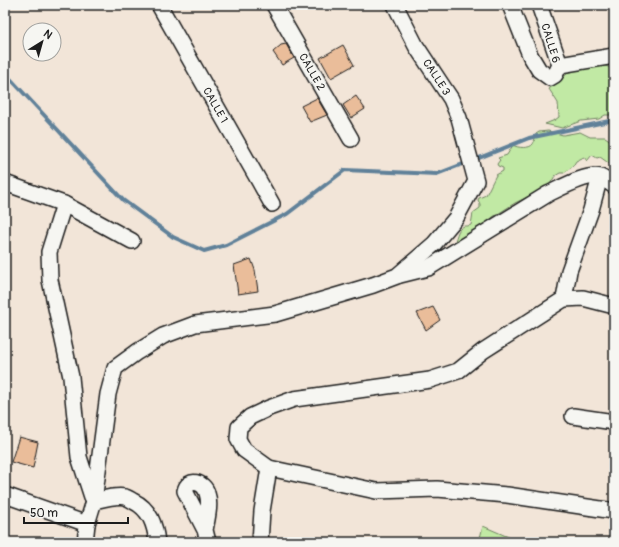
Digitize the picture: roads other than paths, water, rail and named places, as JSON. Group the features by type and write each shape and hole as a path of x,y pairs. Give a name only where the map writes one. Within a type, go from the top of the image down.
{"street":[{"name":"CALLE 1","path":"159,5 272,204"},
{"name":"CALLE 2","path":"274,5 351,139"},
{"name":"CALLE 3","path":"395,5 416,46 451,99 459,118 476,180 456,218 434,244 397,276"},
{"name":"CALLE 6","path":"510,5 530,55 539,70 550,78 555,75 560,65 539,5"},
{"path":"560,65 614,56"},
{"path":"564,299 569,271 591,210 600,177"},
{"path":"85,542 87,524 94,501 108,394 115,368 137,352 163,336 195,324 275,314 373,286 397,276 428,268 548,194 569,184 589,178 600,177 614,186"},
{"path":"5,183 64,204 132,241"},
{"path":"64,204 49,252 50,280 71,376 79,456 94,501"},
{"path":"614,306 583,298 564,299 483,351 458,371 430,380 294,399 250,417 239,427 238,439 244,450 269,468 376,491 437,489 507,495 614,511"},
{"path":"573,416 614,422"},
{"path":"260,542 262,511 269,468"},
{"path":"5,495 87,524"},
{"path":"94,501 112,497 125,497 136,502 147,511 155,527 157,542"}],"waterway":[{"path":"5,73 123,200 173,237 204,251 226,245 287,214 345,170 437,174 468,162"},
{"path":"474,160 529,138 614,120"}]}
